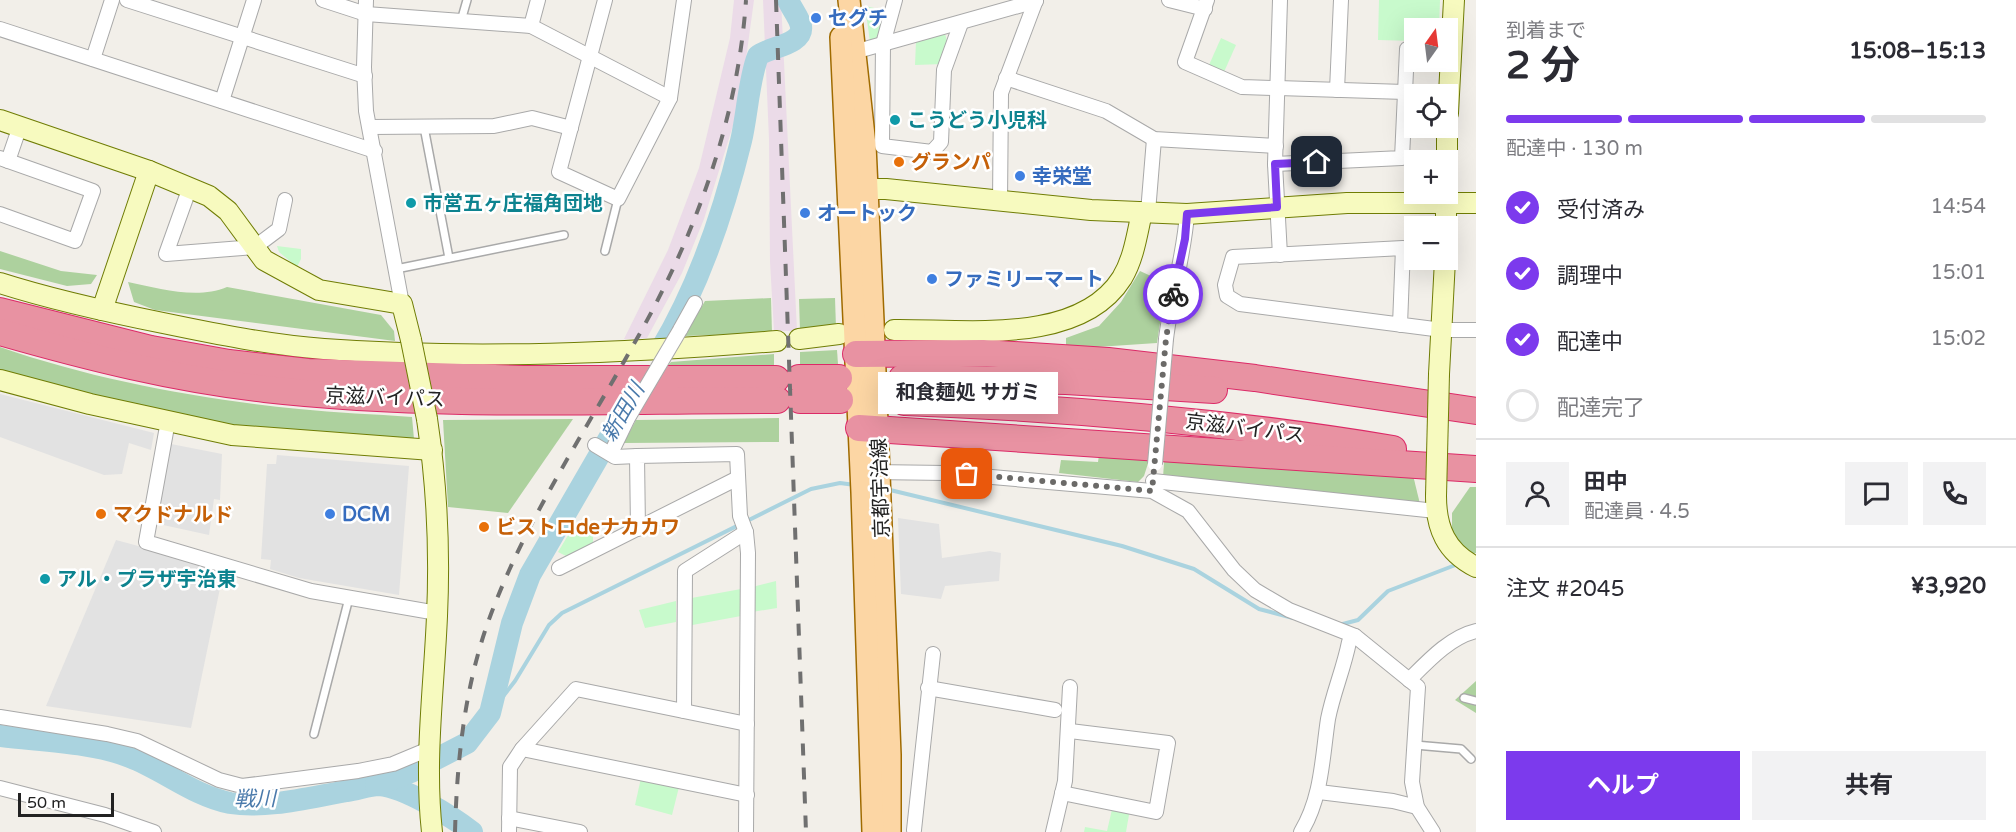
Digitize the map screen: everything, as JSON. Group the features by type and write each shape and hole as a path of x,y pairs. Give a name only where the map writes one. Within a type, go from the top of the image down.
{"highway":[{"name":"京滋バイパス","path":"0,312 150,350 308,372 788,389"},
{"name":"京滋バイパス","path":"0,332 171,374 222,383 310,393 452,399 840,389"},
{"path":"866,354 983,353 1108,361 1267,380 1476,411"},
{"name":"京滋バイパス","path":"1476,419 1223,390 1066,381 903,390 1044,408 1156,417 1315,436 1476,467"},
{"path":"868,428 1476,467"}],"main road":[{"name":"京都宇治線","path":"840,0 849,54"},
{"name":"京都宇治線","path":"849,0 849,54 866,354 882,830"}],"street":[{"path":"93,59 112,0"},
{"path":"127,0 365,76"},
{"path":"222,101 254,0"},
{"path":"323,0 461,21 531,26 670,98"},
{"path":"531,26 538,0"},
{"path":"605,0 559,172 618,199 670,98 684,0"},
{"path":"895,0 883,44 882,146 932,152 941,142 944,70 961,22"},
{"path":"1169,0 1206,4 1185,62 1242,87 1404,92"},
{"path":"1280,0 1275,164 1280,255"},
{"path":"1337,90 1341,0"},
{"path":"1450,84 1454,0"},
{"path":"849,54 1036,1"},
{"path":"1000,202 1001,93 1036,1"},
{"path":"366,7 366,111 402,304 428,419 439,511 437,613 429,758 432,824"},
{"path":"0,29 375,151"},
{"path":"1006,78 1106,111 1154,139 1276,146"},
{"path":"1275,164 1402,158 1404,114"},
{"path":"371,128 494,126 532,118 571,128"},
{"path":"0,120 149,171 209,196 228,211 264,260 319,290 402,304"},
{"path":"0,214 75,240 93,191 4,160 20,126"},
{"path":"894,330 1048,326 1086,312 1108,295 1122,277 1132,254 1145,212 1154,139"},
{"path":"102,310 149,171"},
{"path":"190,187 166,254 255,247 279,230 285,200"},
{"path":"857,188 1000,202 1187,214 1404,200"},
{"path":"1458,200 1476,203"},
{"path":"1153,486 1170,303 1185,239 1187,214"},
{"path":"1400,325 1403,248 1233,257 1225,285 1227,296 1240,304 1400,325 1442,330 1476,330"},
{"path":"1445,270 1436,503 1441,534 1459,557 1476,567"},
{"path":"0,284 102,310 239,338 322,349 400,353 615,351 777,341"},
{"path":"609,452 695,303"},
{"path":"799,339 839,334"},
{"path":"0,380 232,435 432,450"},
{"path":"168,421 146,542 311,591 437,613"},
{"path":"595,445 615,457 737,454 743,525 747,724 746,832"},
{"path":"637,456 638,529"},
{"path":"870,482 946,473 1436,503"},
{"path":"559,568 738,478"},
{"path":"1153,486 1188,511 1234,570 1255,590 1289,610 1355,636 1418,687 1412,782 1417,807 1433,832"},
{"path":"684,711 685,571 743,525"},
{"path":"1409,680 1436,654 1467,633 1476,631"},
{"path":"1301,832 1312,814 1319,792 1329,718 1349,642 1355,636"},
{"path":"882,830 915,831 933,654"},
{"path":"1053,832 1062,792 1070,731 1070,687"},
{"path":"928,688 1055,709"},
{"path":"580,832 509,825 510,766 522,749 576,689 747,724"},
{"path":"0,717 137,741 219,780 242,786 358,771 429,758"},
{"path":"1062,792 1156,812 1168,743 1070,731"},
{"path":"522,749 747,795"},
{"path":"0,788 105,815 114,827 154,832"},
{"path":"1319,792 1393,801 1417,807"}],"lane":[{"path":"461,21 467,0"},
{"path":"424,127 449,258"},
{"path":"605,251 618,199"},
{"path":"396,269 564,235"},
{"path":"314,734 349,598"},
{"path":"1464,698 1476,701"},
{"path":"1415,745 1461,749 1471,759"}],"shaded area":[{"path":"734,0 754,0 740,103 704,219 682,273 647,338 624,339 668,250 699,168 730,38"},
{"path":"763,0 781,0 797,331 774,331"},
{"path":"0,394 154,433 151,450 129,443 122,474 104,475 0,437"},
{"path":"171,444 222,454 220,500 214,499 209,535 154,523"},
{"path":"277,455 409,466 399,595 299,578 270,569 271,560 261,559 267,464 276,464"},
{"path":"898,518 939,524 942,558 990,551 1001,553 999,581 945,586 941,599 901,594"},
{"path":"116,540 224,569 191,728 46,706"}],"green space":[{"path":"1379,0 1440,0 1439,18 1404,18 1404,41 1378,40"},
{"path":"865,6 888,11 883,33 870,42"},
{"path":"934,33 945,34 948,44 943,64 915,65 916,41"},
{"path":"1221,38 1236,45 1224,72 1209,65"},
{"path":"277,246 301,249 301,259 297,267 279,252"},
{"path":"0,251 61,271 97,275 91,284 67,286 0,269"},
{"path":"1140,271 1166,283 1157,343 1097,347 1066,345 1066,338 1099,326 1121,302"},
{"path":"128,282 190,293 203,293 227,287 381,315 394,331 395,341 155,310 134,302"},
{"path":"771,298 772,333 684,336 705,301"},
{"path":"835,298 836,328 800,330 799,299"},
{"path":"0,347 73,369 185,394 327,412 412,417 414,439 269,431 166,415 0,372"},
{"path":"837,350 838,364 800,365 800,352"},
{"path":"774,354 774,365 667,367 671,362"},
{"path":"779,418 779,442 624,443 636,420"},
{"path":"573,419 508,513 448,507 443,420"},
{"path":"1165,450 1412,471 1420,504 1163,477"},
{"path":"1151,454 1144,476 1138,482 1059,473 1061,460 1098,462 1099,455"},
{"path":"1470,487 1476,487 1476,553 1473,554 1452,535 1452,513"},
{"path":"593,530 593,544 568,557 558,552 570,532"},
{"path":"776,581 777,608 752,612 752,587"},
{"path":"741,589 741,616 687,626 686,599"},
{"path":"676,601 676,622 645,628 639,610"},
{"path":"1476,681 1476,713 1455,700"},
{"path":"641,778 679,787 672,815 635,805"},
{"path":"1113,805 1130,809 1126,832 1084,832 1085,827 1107,831"}],"waterway":[{"name":"新田川","path":"660,351 687,301 718,223 741,141 752,75 758,56 791,41 800,32 800,23 788,0"},
{"name":"新田川","path":"376,785 411,772 467,743 490,713 512,623 530,575 637,390"},
{"path":"490,713 515,681 549,625 562,613 811,489 840,483 855,485"},
{"path":"886,489 1122,546 1194,569 1259,609 1293,618"},
{"path":"1339,625 1358,620 1388,591 1458,564"},
{"name":"戦川","path":"0,736 83,745 115,752 143,762 204,795 230,803 274,803 375,785 390,787 427,803 472,832"}],"railway":[{"path":"455,832 464,721 475,667 491,614 505,578 539,509 656,303 694,220 710,177 734,90 746,0"},
{"path":"776,0 806,832"}],"way so far":[{"path":"967,474 1152,491 1166,339 1173,294"}],"place":[{"name":"セグチ","path":"816,18"},
{"name":"こうどう小児科","path":"895,120"},
{"name":"グランパ","path":"899,162"},
{"name":"幸栄堂","path":"1020,176"},
{"name":"市営五ヶ庄福角団地","path":"411,203"},
{"name":"オートック","path":"805,213"},
{"name":"ファミリーマート","path":"932,279"},
{"name":"和食麺処 サガミ","path":"967,474"},
{"name":"マクドナルド","path":"101,514"},
{"name":"DCM","path":"330,514"},
{"name":"ビストロdeナカカワ","path":"484,527"},
{"name":"アル・プラザ宇治東","path":"45,579"}],"route":[{"path":"1173,294 1185,239 1187,214 1277,207 1275,164 1317,162"}]}
